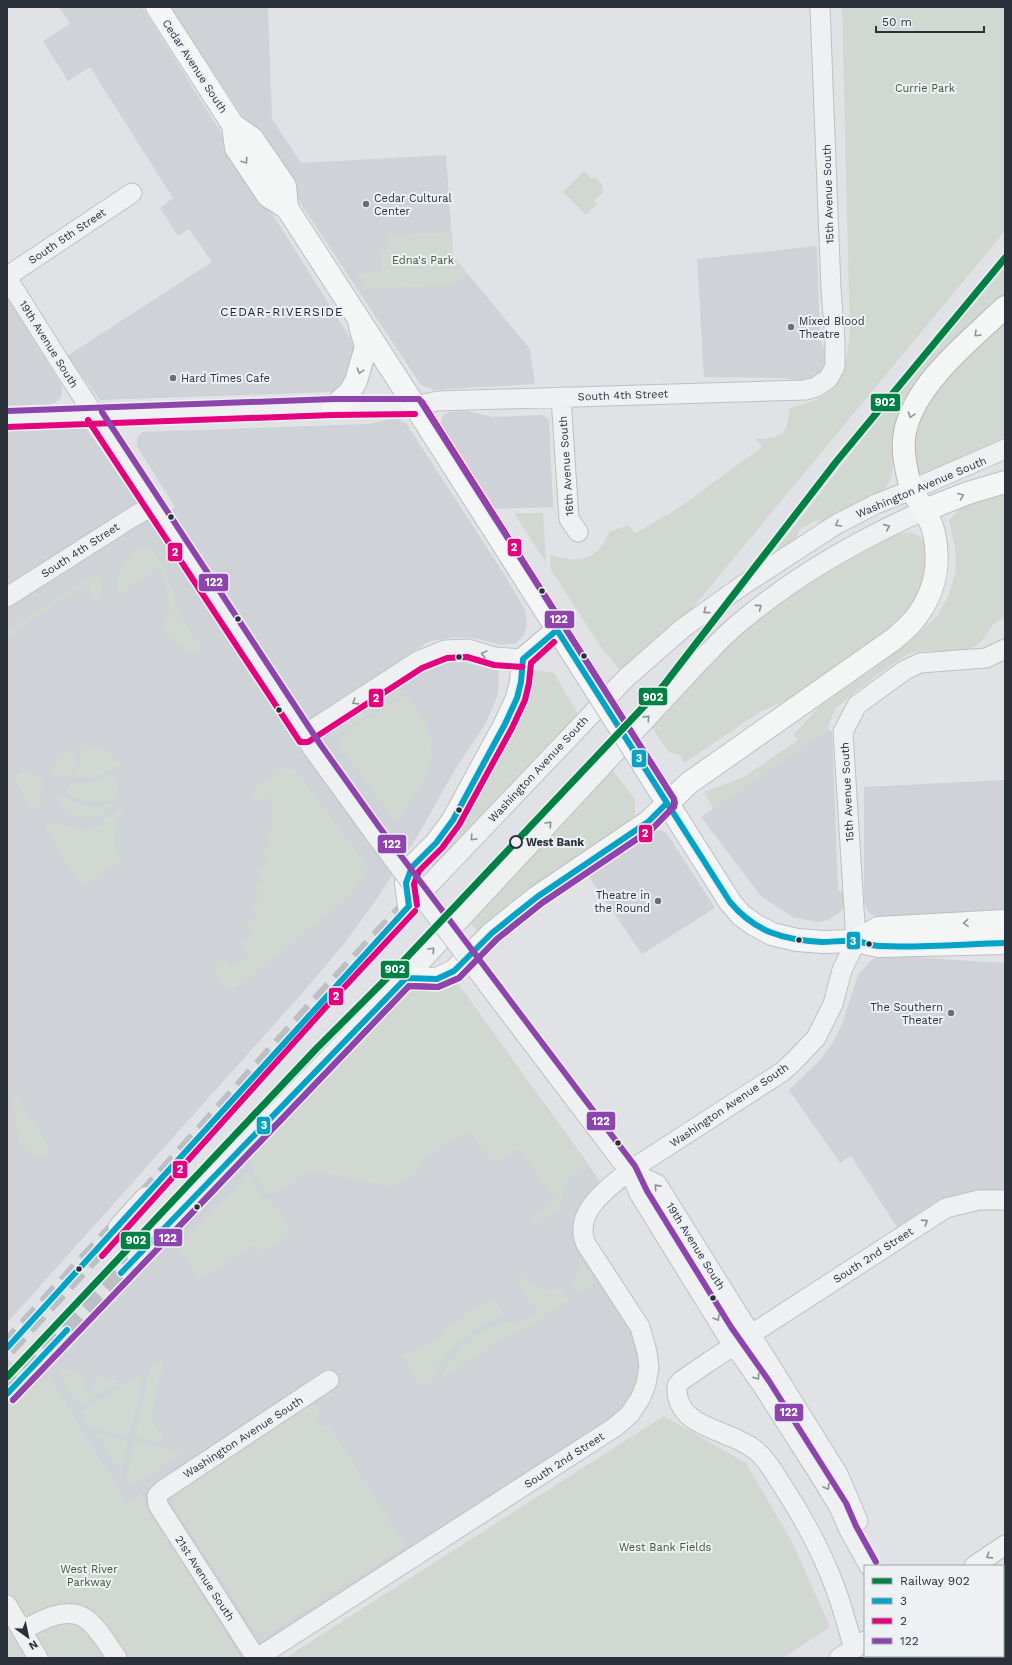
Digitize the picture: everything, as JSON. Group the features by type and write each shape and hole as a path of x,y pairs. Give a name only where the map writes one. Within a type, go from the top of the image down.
{"main road":[{"name":"Cedar Avenue South","path":"157,7 233,125 252,138 284,186 287,208 415,406 730,902 745,918 772,934 797,940 823,942 856,941"},
{"path":"406,978 436,979 454,971 492,933 537,897 648,822 689,783 894,639 914,620 927,600 935,581 936,560 934,533 925,510 911,490 904,459 905,433 915,404 937,373 1005,307"},
{"path":"333,407 350,392 363,360 366,347 359,319"},
{"name":"Washington Avenue South","path":"925,510 968,493 1005,482"},
{"path":"409,906 406,884 412,868 436,843 453,820 505,724 517,698 523,659 557,630"},
{"path":"856,941 878,928 1005,922"},
{"path":"856,941 878,946 1005,943"}],"street":[{"name":"15th Avenue South","path":"820,7 831,289 835,340 835,367 828,379"},
{"name":"South 5th Street","path":"8,281 15,271 132,193"},
{"name":"19th Avenue South","path":"8,281 304,735 374,833 629,1171 640,1195 734,1345 766,1391 839,1506 849,1530 869,1565"},
{"name":"South 4th Street","path":"7,419 333,407 415,406 438,401 805,390 816,387 828,379"},
{"name":"16th Avenue South","path":"561,397 569,519 578,532"},
{"name":"Washington Avenue South","path":"409,906 626,678 683,628 749,581 837,524 876,504 1005,449"},
{"name":"South 4th Street","path":"7,598 136,515 155,505"},
{"name":"Washington Avenue South","path":"137,1258 406,978 700,661 743,619 791,583 839,554 882,529 925,510"},
{"path":"304,735 418,661 445,650 468,649 495,657 523,659"},
{"name":"15th Avenue South","path":"856,941 843,732 857,705 905,670 920,663 986,658 1005,649"},
{"name":"Washington Avenue South","path":"629,1171 782,1072 794,1061 816,1038 833,1004 842,970 856,941"},
{"name":"19th Avenue South","path":"629,1171 657,1184 838,1474 859,1523 866,1544 870,1565"},
{"name":"South 2nd Street","path":"257,1658 615,1427 630,1414 641,1397 646,1384 649,1367 644,1338 640,1327 582,1236 582,1225 592,1205 606,1188 629,1171"},
{"path":"118,1227 145,1197"},
{"name":"South 2nd Street","path":"750,1335 946,1208 979,1200 1005,1200"},
{"path":"750,1335 681,1381 677,1386 679,1404 693,1421 739,1440 754,1449 769,1464 792,1499 814,1540 836,1590 853,1649"},
{"name":"Washington Avenue South","path":"157,1496 163,1490 330,1380"},
{"name":"21st Avenue South","path":"157,1496 158,1505 257,1658"},
{"path":"975,1565 1005,1545"},
{"path":"7,1605 38,1658"},
{"path":"22,1631 40,1621 58,1615 80,1615 88,1619 117,1658"}],"shaded area":[{"path":"59,7 142,7 358,350 343,388 332,392 100,400 67,356 212,262 189,229 178,236 160,208 173,198 90,67 68,81 43,41 70,24"},
{"path":"170,7 268,7 272,119 301,163 446,155 453,256 530,349 535,384 433,390 421,385"},
{"path":"817,246 820,340 827,354 827,368 817,377 802,381 784,378 704,377 697,259"},
{"path":"7,301 10,302 62,386 60,399 53,404 7,406"},
{"path":"467,411 493,417 542,415 549,420 553,507 493,509 443,431 440,423 443,416 449,412"},
{"path":"398,419 406,423 504,574 525,610 527,624 524,635 516,643 501,645 473,638 456,637 437,640 428,642 391,666 404,685 439,662 457,660 499,671 498,694 491,712 484,726 456,768 418,835 378,897 344,944 297,999 7,1323 7,431 86,428 151,522 175,507 137,446 137,438 142,432 369,424"},
{"path":"828,729 832,732 838,890 844,892 845,904 840,912 828,920 817,922 792,917 760,895 701,817"},
{"path":"1005,780 1005,909 880,918 869,913 864,903 864,787"},
{"path":"659,830 666,832 715,908 642,954 589,877 649,834"},
{"path":"881,955 1005,963 1005,1193 940,1199 897,1227 851,1156 840,1163 789,1090 819,1061 832,1044 841,1027 858,975 871,960"},
{"path":"453,977 588,1164 605,1190 582,1225 647,1352 630,1414 257,1658 240,1658 140,1495 127,1503 50,1379 41,1384 37,1378 179,1230 270,1131 320,1084"}],"green space":[{"name":"Currie Park","path":"842,7 1005,7 1005,231 685,617 621,672 601,647 551,570 550,555 569,559 586,558 593,555 599,549 609,532 628,525 636,533 680,507 762,447 755,439 782,434 787,425 789,409 816,400 828,393 840,380 843,372 850,337"},
{"path":"584,171 592,179 594,177 603,185 601,187 604,191 594,201 597,204 586,215 563,192"},
{"name":"Edna's Park","path":"452,232 453,256 467,273 452,285 369,289 357,273 381,271 380,250 388,250 387,235"},
{"path":"1005,267 1005,299 923,373 903,401 895,426 892,454 893,467 887,486 881,493 827,523 816,520 799,530 796,540 772,555 878,419"},
{"path":"1005,317 1005,437 918,478 914,476 915,423 937,387"},
{"path":"1005,494 1005,618 999,620 991,627 980,643 968,649 953,651 927,651 911,653 905,656 872,679 841,704 833,714 828,729 713,809 704,792 744,777 799,739 793,735 818,708 908,643 937,616 949,595 956,569 955,546 949,521 954,514 967,505"},
{"path":"514,513 543,513 546,563"},
{"path":"913,533 920,537 925,543 926,566 922,583 903,617 887,631 796,696 760,712 684,763 681,756 669,752 651,726 737,636 796,586 828,572 896,534"},
{"path":"143,547 151,550 163,564 180,612 203,650 190,653 161,629 166,622 169,607 167,591 160,567 127,589 120,596 117,582 122,568 126,561 137,550"},
{"path":"96,573 102,574 100,599 91,599 89,583 16,631 17,634 7,641 7,630"},
{"path":"535,670 554,673 578,714 433,868 426,859 525,698"},
{"path":"397,690 405,692 336,735 333,732"},
{"path":"406,695 427,726 431,739 431,752 425,777 397,822 337,744 341,736"},
{"path":"82,746 104,750 113,756 121,765 97,776 74,779 81,760"},
{"path":"77,748 75,766 69,778 51,773 55,764 61,757"},
{"path":"284,768 293,769 297,772 369,868 356,887 343,901 242,984 232,988 221,982 212,968 225,959 231,967 249,955 241,943 253,935 246,924 257,917 249,906 260,899 253,888 264,881 257,870 268,863 261,852 272,845 265,833 275,826 268,815 275,810 267,795 257,802 250,791"},
{"path":"611,768 635,799 635,819 481,937 469,920"},
{"path":"21,772 41,776 43,789 39,790 41,805 38,809 31,808 13,778"},
{"path":"114,774 117,784 116,797 110,800 89,802 76,798 65,791 70,784 95,781"},
{"path":"62,794 75,802 90,806 101,806 113,803 107,811 100,815 92,818 84,818 76,816 63,806 57,798"},
{"path":"120,806 124,809 120,815 116,828 115,841 118,855 122,861 81,886 45,828 47,823 52,822 82,830 92,829 105,824 103,820 115,813"},
{"path":"453,977 588,1164 571,1178 566,1186 559,1209 537,1224 531,1217 555,1201 519,1148 495,1164 485,1149 482,1150 469,1130 420,1161 424,1167 392,1187 311,1171 273,1195 271,1193 268,1195 252,1171 250,1161 390,1003 411,988"},
{"path":"13,1090 51,1150 40,1158 20,1145"},
{"path":"248,1174 265,1201 270,1198 292,1233 261,1253 255,1244 200,1280 178,1248"},
{"path":"581,1260 596,1283 579,1295 571,1282 576,1275"},
{"path":"523,1275 535,1286 545,1290 561,1288 569,1300 517,1334 515,1331 438,1380 459,1351 475,1336 496,1325 509,1321 513,1327 537,1312 517,1281"},
{"path":"493,1297 503,1312 502,1316 485,1323 460,1340 445,1356 429,1383 421,1386 402,1355 411,1349 414,1353 445,1334 443,1329"},
{"name":"West River Parkway","path":"7,1359 37,1378 41,1384 50,1379 127,1503 141,1495 240,1658 7,1658"},
{"path":"164,1359 151,1417 155,1427 164,1434 163,1438 168,1444 135,1437 150,1367"},
{"path":"65,1369 86,1374 84,1388 88,1392 94,1389 97,1376 120,1380 80,1406 59,1374"},
{"path":"144,1372 129,1436 89,1427 80,1412"},
{"path":"313,1401 320,1412 316,1420 320,1425 330,1427 406,1545 270,1633 259,1632 254,1629 176,1510 172,1496 174,1490"},
{"name":"West Bank Fields","path":"664,1416 746,1463 792,1542 830,1627 783,1658 285,1658"},
{"path":"97,1434 128,1441 121,1472"},
{"path":"134,1442 184,1453 131,1487 126,1479"},
{"path":"1004,1570 1005,1658 951,1658 1004,1657"}],"tunnel":[{"path":"145,1197 319,1003 409,906"},
{"path":"7,1348 118,1227"},
{"path":"7,1394 137,1257"}],"rail line":[{"name":"902","path":"7,1377 316,1049 393,972 664,685 836,462 1005,258"}],"transit line":[{"name":"122","path":"7,411 333,399 419,399 674,799 675,803 674,807 653,828 542,903 497,939 459,978 438,987 409,986 13,1400"},
{"name":"2","path":"13,1400 409,986 438,987 459,978 497,939 542,903 652,829 674,806 674,799 422,402"},
{"name":"122","path":"102,412 320,744 380,828 635,1166 647,1191 731,1327 769,1381 846,1503 856,1526 876,1562"},
{"name":"2","path":"7,427 333,415 415,414"},
{"name":"2","path":"88,420 300,742 308,742 422,668 447,658 467,657 494,665 522,667"},
{"name":"3","path":"557,630 730,902 750,921 771,932 808,941 856,941 876,946 1005,943"},
{"name":"3","path":"409,906 406,883 412,867 436,843 453,820 505,724 517,698 521,682 523,659 557,630"},
{"name":"2","path":"417,905 414,884 419,871 442,848 459,825 512,728 525,700 529,683 531,663 554,642"},
{"name":"3","path":"406,978 437,979 454,971 492,933 537,897 648,822 667,803"},
{"name":"3","path":"7,1348 409,906"},
{"name":"2","path":"102,1256 325,1008 415,911"},
{"name":"3","path":"121,1273 406,978"},
{"name":"3","path":"7,1394 67,1330"}],"place":[{"name":"Cedar Cultural Center","path":"366,204"},
{"name":"Mixed Blood Theatre","path":"791,327"},
{"name":"Hard Times Cafe","path":"173,378"},
{"name":"West Bank","path":"516,842"},
{"name":"Theatre in the Round","path":"658,901"},
{"name":"The Southern Theater","path":"951,1013"}],"district":[{"name":"CEDAR-RIVERSIDE","path":"282,312"}]}
